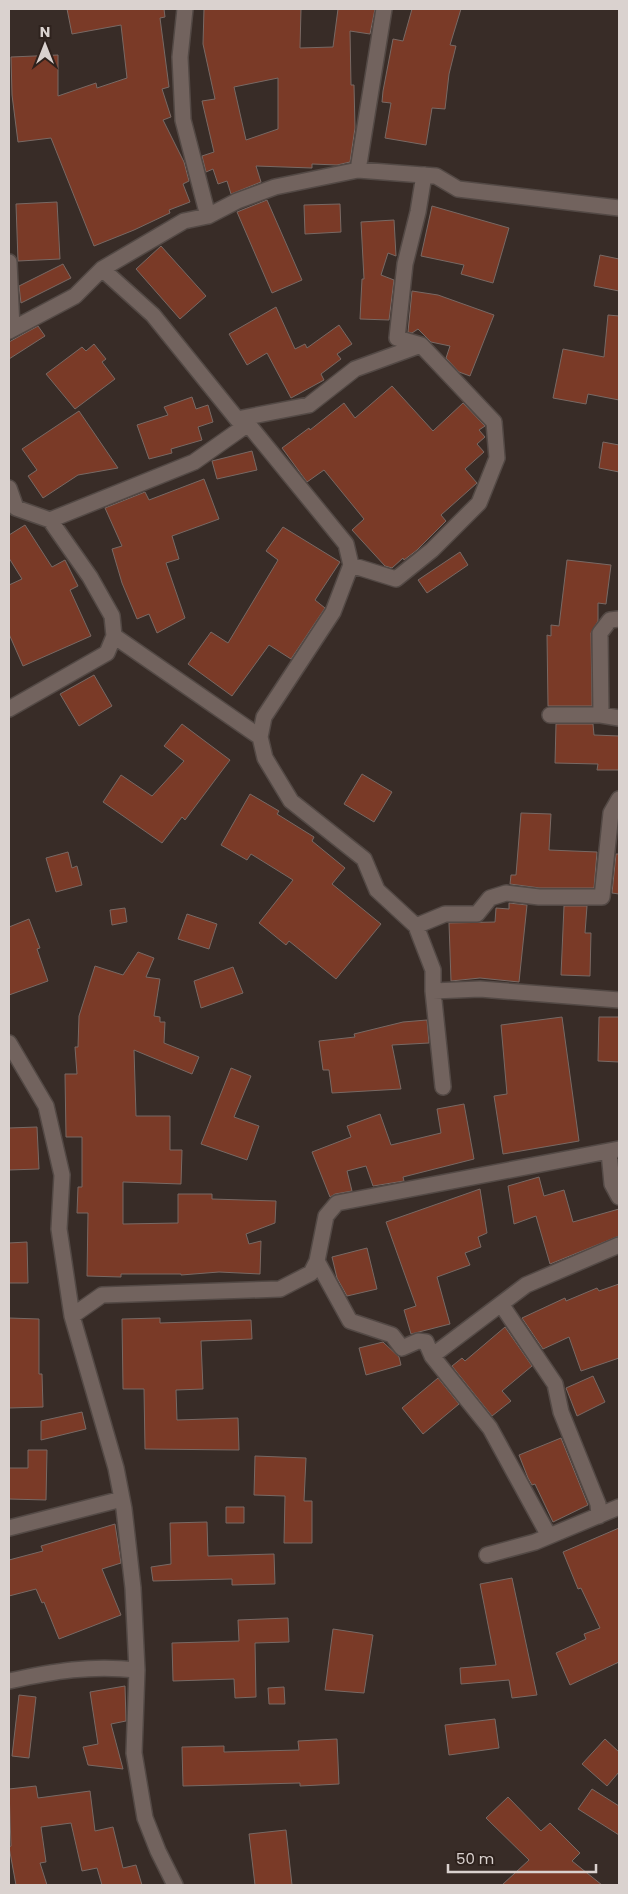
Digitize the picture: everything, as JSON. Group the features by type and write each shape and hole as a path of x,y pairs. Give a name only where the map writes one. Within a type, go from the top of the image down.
{"street":[{"path":"185,9 180,57 183,120 208,216"},
{"path":"358,170 384,9"},
{"path":"9,262 10,330 75,296 102,269 184,220 208,216 237,201 275,187 358,170 436,176 458,190 619,208"},
{"path":"351,564 396,579 432,550 480,503 497,458 494,422 421,345 398,338 405,264 418,212 424,175"},
{"path":"102,269 153,315 346,544 351,564 333,612 264,717 260,737 265,758 291,801 364,859 376,890 416,926 433,970 433,991 443,1087"},
{"path":"50,520 194,462 243,421 309,405 355,369 421,345"},
{"path":"9,488 16,508 50,520 90,577 112,616 114,636 107,653 9,709"},
{"path":"601,715 600,633 610,620 619,619"},
{"path":"114,636 260,737"},
{"path":"550,715 601,715 619,718"},
{"path":"416,926 445,914 477,914 490,898 506,894 539,897 602,897 610,813 619,799"},
{"path":"433,991 480,989 619,1000"},
{"path":"9,1043 46,1106 62,1175 59,1229 72,1316 116,1468 122,1499 133,1588 137,1670 134,1753 144,1818 158,1852 175,1885"},
{"path":"72,1316 102,1295 280,1288 312,1273 317,1261 326,1216 337,1203 614,1151 612,1184 619,1197"},
{"path":"432,1356 526,1285 619,1245"},
{"path":"317,1261 350,1321 392,1335 402,1348 418,1341 426,1342 432,1356 490,1428 549,1536"},
{"path":"501,1304 555,1384 560,1412 598,1504 599,1516"},
{"path":"9,1528 122,1499"},
{"path":"487,1555 549,1536 619,1507"},
{"path":"9,1681 65,1670 104,1667 137,1670"}],"building":[{"path":"67,9 164,9 165,17 160,18 169,87 162,89 171,117 163,120 184,162 189,181 183,184 190,202 169,210 170,213 134,230 94,246 51,138 18,142 12,95 11,57 58,55 58,96 96,83 97,88 127,78 121,25 72,34"},
{"path":"204,9 301,9 300,48 333,47 338,9 375,9 370,34 350,31 351,85 354,85 355,128 350,162 337,165 312,164 312,168 256,166 261,182 231,194 227,181 218,184 213,169 206,172 202,156 214,152 202,101 215,99 203,44","holes":["278,78 278,129 246,140 234,87"]},
{"path":"412,9 461,9 450,45 456,46 449,74 445,109 432,108 426,145 385,138 391,103 382,102 393,39 403,41"},
{"path":"267,200 302,280 272,293 237,212"},
{"path":"57,202 60,259 18,261 16,204"},
{"path":"340,204 341,232 305,234 304,205"},
{"path":"432,206 509,228 493,283 461,274 464,265 421,256"},
{"path":"394,220 396,256 388,253 381,275 394,280 389,320 360,319 362,279 364,279 361,222"},
{"path":"161,246 206,296 180,319 136,269"},
{"path":"600,255 619,259 619,291 594,286"},
{"path":"63,264 71,278 21,303 19,286"},
{"path":"412,291 438,295 494,315 470,376 459,372 446,358 450,346 431,342 418,329 412,333 408,332"},
{"path":"276,307 295,349 305,344 307,348 339,325 352,344 337,354 341,359 321,374 324,380 291,398 267,353 247,365 229,334"},
{"path":"608,315 619,316 619,400 588,394 586,404 553,398 563,349 604,357"},
{"path":"38,326 45,336 9,359 9,342"},
{"path":"94,344 106,359 102,362 115,379 75,409 46,374 82,347 86,351"},
{"path":"392,386 433,431 463,403 485,426 479,430 485,437 477,444 484,452 465,469 477,483 441,515 446,521 417,550 404,560 403,558 392,568 385,566 352,530 364,519 324,470 307,482 282,448 309,428 310,430 344,403 355,418"},
{"path":"192,397 196,409 208,405 213,422 198,427 202,440 171,449 172,453 149,459 137,425 168,415 164,407"},
{"path":"79,411 118,468 78,475 43,498 28,476 37,470 22,449"},
{"path":"603,442 619,445 619,472 599,468"},
{"path":"252,451 257,470 217,479 212,461"},
{"path":"204,479 219,519 172,536 179,559 166,563 185,618 157,633 149,614 137,619 122,583 112,549 122,546 105,508 145,492 149,500"},
{"path":"25,525 52,567 65,560 78,586 70,590 91,636 23,666 9,634 9,585 22,579 9,558 9,535"},
{"path":"283,527 340,562 315,600 325,608 291,659 269,645 232,696 188,664 211,632 228,643 278,560 266,551"},
{"path":"460,552 468,565 427,593 418,580"},
{"path":"567,560 611,565 606,604 598,603 598,621 591,633 592,706 548,706 547,635 551,636 551,625 559,626"},
{"path":"94,675 112,706 79,726 60,694"},
{"path":"182,724 230,760 185,820 182,817 162,843 103,802 121,775 152,796 184,761 164,746"},
{"path":"556,724 593,724 594,735 619,736 619,770 597,770 598,764 555,763"},
{"path":"362,774 392,792 374,822 344,804"},
{"path":"250,794 279,811 277,814 314,837 312,841 345,868 332,884 381,924 336,979 289,941 286,945 259,923 293,880 251,854 247,860 221,845"},
{"path":"521,813 551,814 549,850 597,852 594,888 540,888 510,884 511,875 516,875"},
{"path":"68,852 72,868 77,866 82,885 56,892 46,858"},
{"path":"616,854 619,854 619,894 612,893"},
{"path":"509,903 527,905 519,982 480,978 451,981 449,923 495,922 496,908 509,909"},
{"path":"564,906 587,906 585,933 591,933 590,976 561,975"},
{"path":"125,908 127,922 112,925 110,910"},
{"path":"187,914 217,924 209,949 178,939"},
{"path":"29,919 40,948 37,949 48,981 9,995 9,927"},
{"path":"138,952 154,958 146,977 160,979 154,1016 160,1017 160,1022 165,1022 164,1043 199,1057 192,1074 134,1050 136,1116 170,1116 170,1150 182,1150 181,1184 123,1182 123,1224 178,1223 178,1194 212,1194 212,1199 276,1201 275,1223 246,1234 249,1244 261,1241 260,1274 219,1272 181,1275 121,1274 121,1277 87,1276 88,1213 77,1213 78,1187 82,1187 82,1137 66,1137 65,1074 77,1074 75,1047 78,1047 79,1016 95,966 123,975"},
{"path":"233,967 243,993 201,1008 194,981"},
{"path":"562,1017 579,1141 503,1154 494,1096 507,1094 501,1025"},
{"path":"599,1017 619,1017 619,1062 598,1061"},
{"path":"427,1020 429,1043 392,1045 401,1089 332,1093 329,1070 323,1070 319,1041 355,1037 354,1034 403,1022"},
{"path":"231,1068 251,1076 234,1117 259,1126 247,1160 201,1144"},
{"path":"464,1104 474,1159 403,1177 404,1181 373,1186 366,1166 347,1171 352,1191 335,1194 330,1197 312,1152 351,1137 347,1126 380,1114 391,1145 441,1133 437,1109"},
{"path":"37,1127 39,1169 9,1170 9,1128"},
{"path":"539,1177 544,1196 564,1190 573,1222 619,1209 619,1236 550,1264 536,1216 514,1224 508,1186"},
{"path":"480,1189 487,1233 478,1237 481,1247 465,1253 470,1265 437,1277 450,1324 411,1334 404,1310 416,1306 386,1222"},
{"path":"27,1242 28,1283 9,1283 9,1243"},
{"path":"367,1248 377,1289 347,1296 337,1278 332,1257"},
{"path":"619,1284 619,1358 581,1371 569,1337 543,1349 522,1318 565,1298 566,1301 597,1288 599,1291"},
{"path":"9,1318 39,1319 39,1374 42,1374 43,1407 9,1408"},
{"path":"160,1318 160,1323 251,1320 252,1339 201,1341 203,1389 176,1390 177,1420 238,1418 239,1450 145,1449 144,1389 123,1389 122,1319"},
{"path":"505,1327 532,1366 502,1391 511,1401 492,1416 452,1366 462,1358 465,1361"},
{"path":"383,1342 399,1357 401,1365 366,1375 359,1348"},
{"path":"593,1376 605,1402 577,1416 566,1388"},
{"path":"438,1378 459,1404 423,1434 402,1408"},
{"path":"82,1412 86,1429 41,1440 41,1421"},
{"path":"561,1438 588,1505 553,1522 535,1484 532,1485 528,1478 519,1455"},
{"path":"28,1450 47,1450 46,1500 9,1499 9,1468 28,1468"},
{"path":"255,1456 306,1458 304,1501 312,1501 312,1543 284,1543 285,1496 254,1495"},
{"path":"226,1507 244,1507 244,1523 226,1523"},
{"path":"207,1522 208,1556 274,1554 275,1584 232,1585 232,1579 153,1581 151,1567 171,1564 170,1523"},
{"path":"115,1524 121,1563 102,1569 121,1615 59,1639 44,1602 42,1603 36,1589 9,1596 9,1560 43,1551 41,1546"},
{"path":"619,1528 619,1662 570,1685 556,1653 586,1639 584,1634 600,1628 581,1588 578,1589 563,1552"},
{"path":"512,1578 537,1695 512,1698 509,1680 461,1684 460,1668 496,1665 480,1584"},
{"path":"288,1618 289,1642 255,1643 256,1697 235,1698 234,1679 173,1681 172,1643 239,1641 238,1620"},
{"path":"333,1629 373,1635 364,1693 325,1690"},
{"path":"125,1686 126,1721 111,1724 123,1769 88,1765 83,1747 98,1744 90,1692"},
{"path":"284,1687 285,1704 269,1704 268,1688"},
{"path":"19,1695 36,1697 29,1758 12,1756"},
{"path":"495,1719 499,1748 449,1755 445,1725"},
{"path":"337,1739 339,1784 183,1786 182,1747 224,1746 224,1752 299,1750 298,1741"},
{"path":"605,1739 619,1752 619,1772 607,1786 582,1764"},
{"path":"36,1786 38,1798 90,1791 95,1831 113,1827 123,1868 136,1865 142,1885 102,1885 97,1868 82,1871 71,1823 41,1827 46,1862 40,1863 47,1885 16,1885 9,1847 11,1846 9,1789"},
{"path":"592,1789 619,1806 619,1835 578,1809"},
{"path":"508,1797 541,1831 550,1823 580,1853 572,1861 602,1885 502,1885 529,1860 486,1818"},
{"path":"286,1830 292,1885 255,1885 249,1834"}]}
